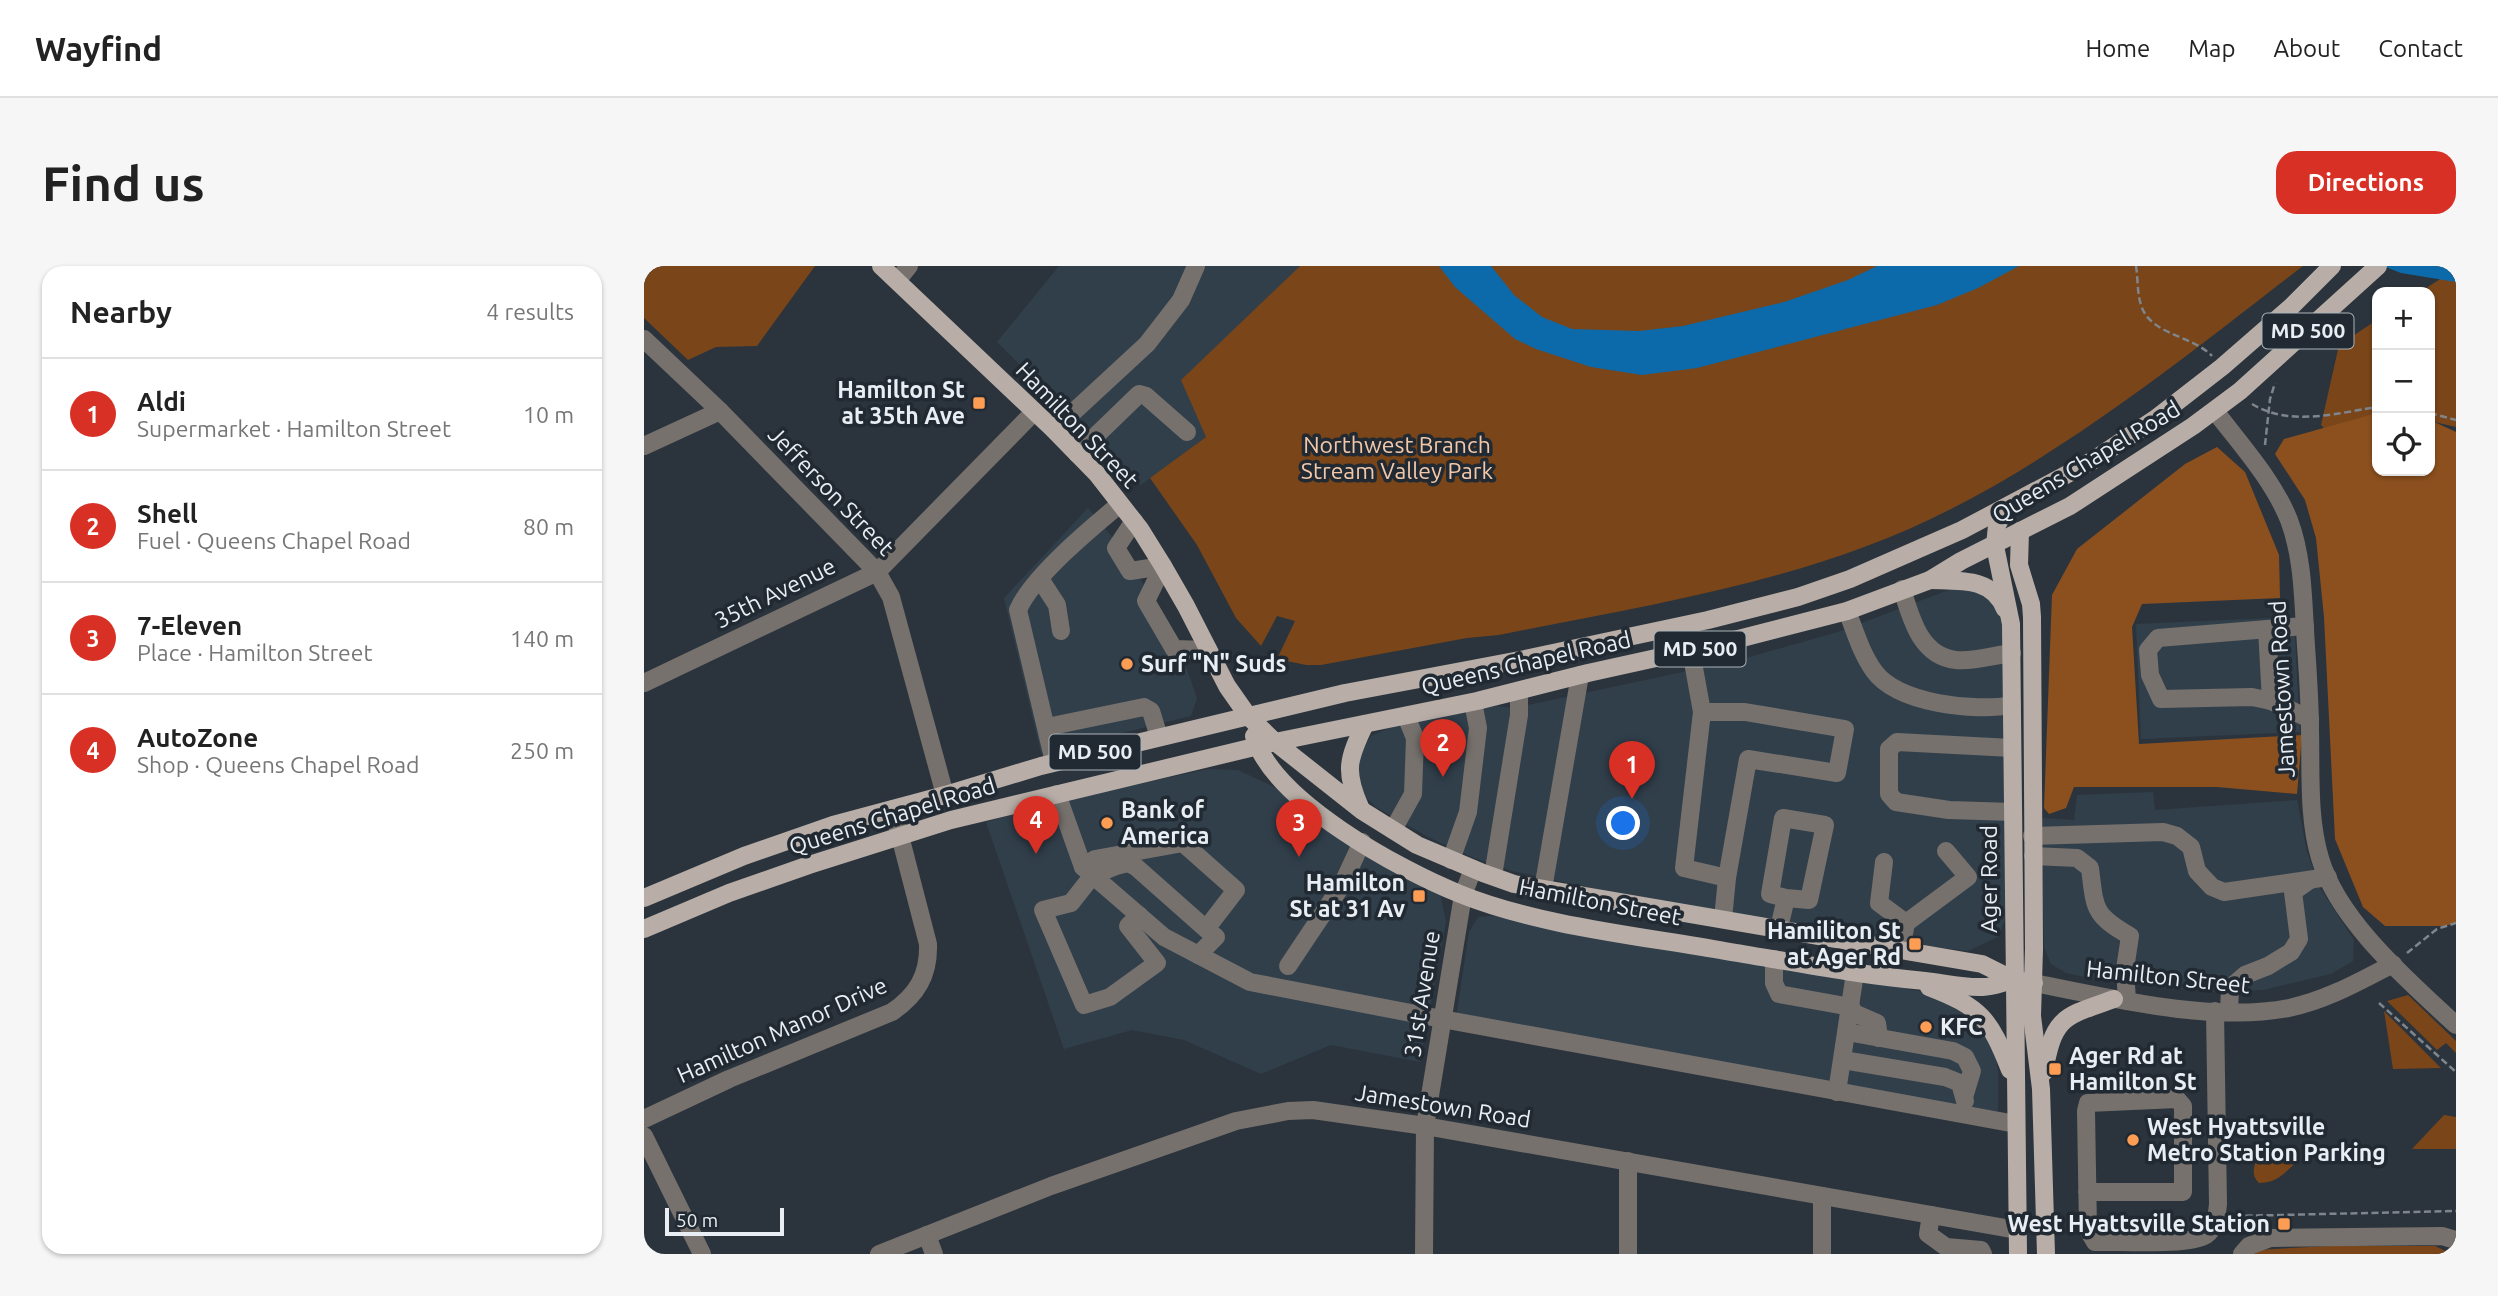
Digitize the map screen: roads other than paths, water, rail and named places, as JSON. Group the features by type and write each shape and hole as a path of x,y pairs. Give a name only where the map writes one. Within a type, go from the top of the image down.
{"main road":[{"name":"Hamilton Street","path":"881,266 1097,474 1134,521 1163,566 1227,686 1248,716 1275,742 1362,810 1417,845 1514,884 1982,964 2014,980 2034,983"},
{"name":"Queens Chapel Road","path":"644,898 744,856 833,825 1054,762 1345,693 1538,657 1708,620 1798,597 1850,579 2007,508 2092,461 2155,419 2222,367 2292,306 2332,266"},
{"name":"Queens Chapel Road","path":"644,929 729,893 951,820 1257,746 1473,702 1691,650 1847,611 1930,580 1961,561 2070,506 2215,411 2323,318 2376,268"},
{"name":"Ager Road","path":"2007,508 1997,525 1995,546 2011,624 2012,653 2018,1254"},
{"name":"Ager Road","path":"2020,531 2019,565 2031,604 2032,617 2032,1016 2041,1089 2046,1254"},
{"path":"1930,580 1968,581 1984,585 2001,600 2011,624"},
{"name":"Hamilton Street","path":"1248,716 1257,746 1271,769 1298,796 1362,842 1423,877 1463,895 1536,916 1856,974 1984,987 2014,980"},
{"path":"1362,810 1353,791 1350,756 1365,724"},
{"path":"1909,980 1947,994 1980,1013 1999,1042 2015,1084"},
{"path":"2041,1089 2049,1041 2057,1027 2072,1014 2120,1000"}],"street":[{"path":"897,281 909,266"},
{"path":"1054,430 1147,344 1181,299 1196,266"},
{"name":"Jefferson Street","path":"644,339 720,411 877,572 891,597 945,795"},
{"path":"1077,454 1139,394 1146,396 1187,432"},
{"path":"644,446 720,411"},
{"name":"Jamestown Road","path":"2215,411 2276,493 2289,521 2296,547 2305,626 2312,803 2320,859 2319,878 2334,891 2364,933 2456,1025"},
{"name":"35th Avenue","path":"644,683 877,572 1034,412"},
{"path":"1054,762 1018,610 1024,597 1082,535 1120,504"},
{"path":"1134,521 1116,548 1130,571 1163,566"},
{"path":"1163,566 1146,601 1174,649 1208,650"},
{"path":"1040,579 1057,605 1061,631"},
{"path":"1902,589 1920,637 1939,654 1956,660 2012,653"},
{"path":"1847,611 1863,652 1875,673 1896,688 1924,699 1967,708 2012,705"},
{"path":"2305,626 2158,638 2148,650 2150,675 2161,699 2252,697 2271,701 2310,719"},
{"path":"2267,629 2271,701"},
{"path":"1691,650 1702,712 1684,868 1727,878"},
{"path":"1544,889 1580,675"},
{"path":"1493,876 1519,715 1519,691"},
{"path":"1451,860 1468,812 1478,727 1473,702"},
{"path":"1047,727 1144,707 1151,711 1159,737"},
{"path":"1702,712 1745,712 1844,729 1837,773 1748,759 1727,878 1723,919"},
{"path":"1393,830 1413,794 1415,738 1406,716"},
{"path":"2012,748 1897,742 1889,749 1889,794 1896,802 1949,810 2013,812"},
{"path":"1057,794 1088,871 1164,937 1251,982 2016,1124"},
{"name":"Hamilton Manor Drive","path":"644,1119 729,1079 892,1012 914,994 929,960 928,944 893,809"},
{"path":"1783,818 1825,825 1809,900 1786,898 1770,894 1783,818"},
{"path":"2032,836 2163,832 2177,836 2191,847 2197,871 2211,887 2224,892 2319,878"},
{"path":"1288,966 1342,885 1362,842"},
{"path":"1139,915 1128,926 1157,962 1110,997 1084,1005 1044,910 1071,903 1095,859 1183,843 1236,890 1206,929"},
{"path":"1901,949 1906,923 1968,877 1946,851"},
{"path":"2033,856 2077,858 2090,868 2095,909 2108,924 2130,936 2120,1000"},
{"path":"1884,862 1879,902 1906,923"},
{"path":"1088,871 1128,863 1136,867 1216,937 1198,955"},
{"name":"31st Avenue","path":"1424,1254 1425,1126 1463,895 1473,869"},
{"path":"2087,1192 2183,1192 2183,1106 2177,1099 2088,1103 2086,1111 2087,1192 2088,1230 2095,1242 2190,1240 2206,1235 2213,1227 2218,1204 2222,1012 2230,988 2245,975 2268,967 2291,952 2299,939 2293,892 2319,878"},
{"path":"1779,928 1786,898"},
{"path":"1774,960 1774,983 1779,994 1851,1007"},
{"name":"Hamilton Street","path":"2034,983 2120,1000 2245,1013 2316,1000 2347,988 2393,964"},
{"path":"1838,1092 1856,974"},
{"path":"1851,1007 1854,1013 1877,1024 1879,1038"},
{"path":"1847,1032 1952,1051 1965,1057 1972,1071 1965,1094 1965,1115"},
{"path":"1843,1060 1945,1077 1961,1083 1965,1094"},
{"name":"Jamestown Road","path":"879,1254 1051,1186 1236,1121 1288,1111 1313,1110 1425,1126 2017,1230"},
{"path":"644,1136 702,1254"},
{"path":"1628,1161 1629,1254"},
{"path":"1822,1196 1822,1254"},
{"path":"1931,1214 1928,1234 1946,1247 1981,1250 1983,1254"},
{"path":"927,1235 934,1254"},
{"path":"2242,1254 2249,1246 2270,1238 2442,1236 2456,1240"}],"water":[{"path":"1439,266 1491,266 1514,295 1542,317 1572,329 1639,331 1683,326 1784,302 1848,280 1877,266 2019,266 1978,288 1937,305 1697,368 1642,375 1591,367 1536,349 1515,339 1455,287"},
{"path":"2383,266 2456,266 2456,282 2401,273"}],"place":[{"name":"Hamilton St at 35th Ave","path":"979,403"},
{"name":"Surf \"N\" Suds","path":"1127,664"},
{"name":"Shell","path":"1443,777"},
{"name":"Aldi","path":"1632,799"},
{"name":"Bank of America","path":"1107,823"},
{"name":"AutoZone","path":"1036,854"},
{"name":"7-Eleven","path":"1299,857"},
{"name":"Hamilton St at 31 Av","path":"1419,896"},
{"name":"Hamiliton St at Ager Rd","path":"1915,944"},
{"name":"KFC","path":"1926,1027"},
{"name":"Ager Rd at Hamilton St","path":"2055,1069"},
{"name":"West Hyattsville Metro Station Parking","path":"2133,1140"},
{"name":"West Hyattsville Station","path":"2284,1224"}],"park label":[{"name":"Northwest Branch Stream Valley Park","path":"1397,458"}]}
